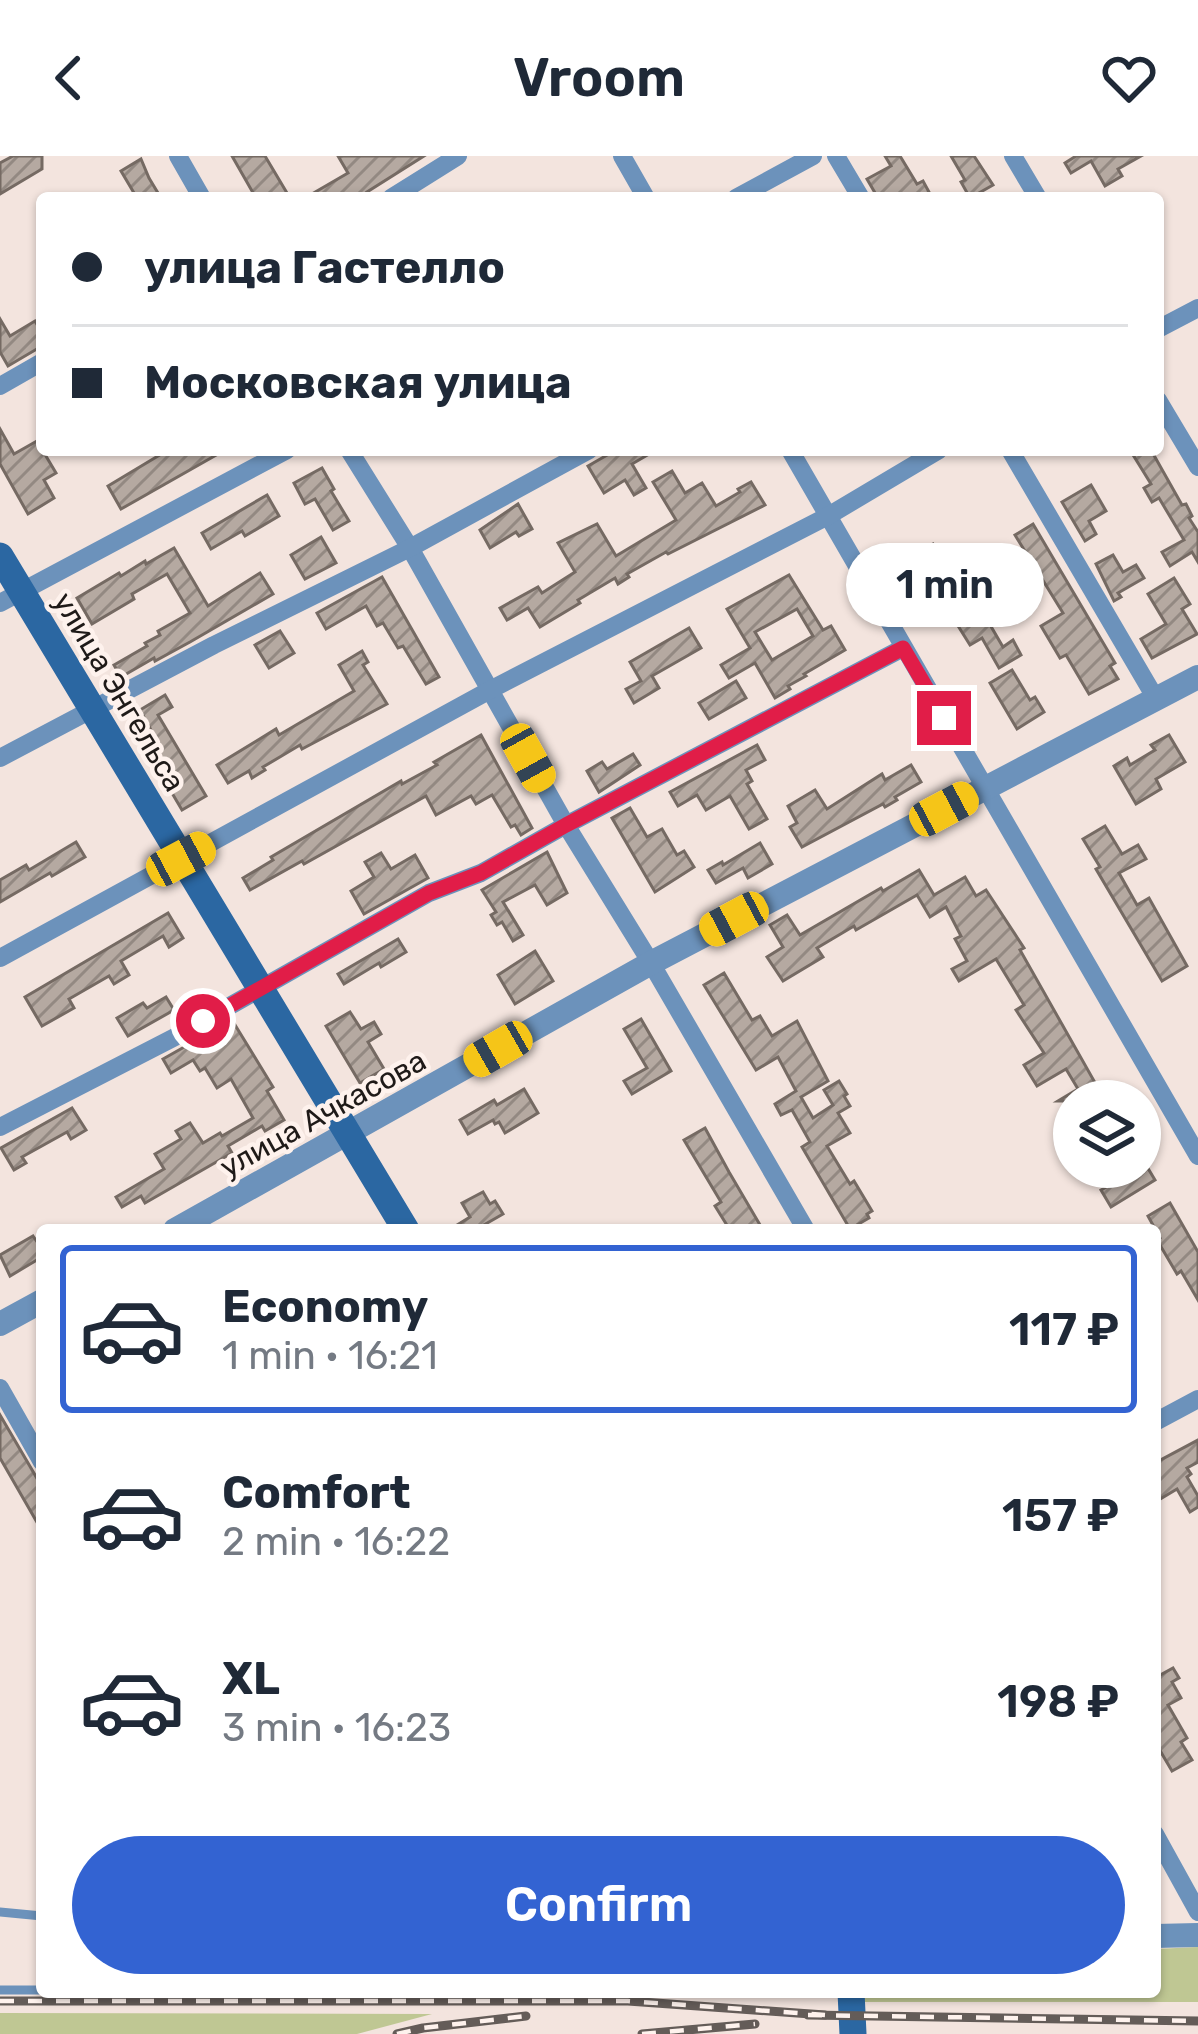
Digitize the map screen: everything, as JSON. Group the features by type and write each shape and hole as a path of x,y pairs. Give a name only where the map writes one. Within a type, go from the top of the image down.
{"main road":[{"name":"улица Энгельса","path":"0,556 10,598 91,710 402,1224"},
{"path":"851,1998 853,2034"}],"street":[{"path":"178,156 199,192"},
{"path":"401,192 458,156"},
{"path":"622,156 643,192"},
{"path":"747,192 813,156"},
{"path":"836,156 857,192"},
{"path":"1013,156 1034,192"},
{"path":"1164,326 1198,308"},
{"path":"0,386 36,365"},
{"path":"1164,410 1198,466"},
{"path":"10,598 276,456"},
{"path":"353,456 803,1224"},
{"path":"0,758 410,548 578,456"},
{"path":"793,456 1198,1156"},
{"path":"0,958 490,690 828,516 929,456"},
{"path":"1014,456 1156,699"},
{"path":"0,1126 175,1037 429,893 481,873 903,648"},
{"name":"улица Ачкасова","path":"186,1224 651,963 1198,677"},
{"path":"0,1324 36,1304"},
{"path":"0,1388 36,1451"},
{"path":"1161,1419 1198,1399"},
{"path":"1161,1845 1198,1912"},
{"path":"1161,1936 1198,1935"}],"lane":[{"path":"0,1912 36,1915"},
{"path":"0,1990 36,1990"}],"green space":[{"path":"1198,1947 1198,2002 863,2002 862,1998 1161,1998 1161,1949"},
{"path":"0,2013 432,2014 357,2034 0,2034"}],"building":[{"path":"13,156 42,156 42,169 0,194 0,163"},
{"path":"232,156 265,156 286,192 253,192"},
{"path":"338,156 424,156 367,192 315,192 348,173"},
{"path":"885,156 900,156 917,184 923,181 929,192 875,192 867,179 891,166"},
{"path":"951,156 974,156 993,185 967,192 961,182 965,180"},
{"path":"1076,156 1141,156 1118,169 1122,176 1105,186 1091,161 1071,173 1065,163"},
{"path":"141,159 157,192 133,192 121,171"},
{"path":"0,319 10,336 35,321 36,350 8,366 0,352"},
{"path":"0,429 14,454 36,442 36,456 46,456 56,473 44,480 54,498 28,514 0,464"},
{"path":"158,456 214,456 121,509 108,486"},
{"path":"606,456 646,456 632,464 646,488 634,495 625,480 604,493 588,466"},
{"path":"1134,456 1154,456 1182,505 1186,504 1198,532 1198,562 1192,552 1170,566 1162,552 1184,540 1159,498 1152,502 1144,488 1151,484"},
{"path":"322,468 349,521 333,530 315,499 305,504 294,483"},
{"path":"672,471 685,493 702,483 716,506 751,482 765,505 666,552 618,584 615,578 540,627 528,608 507,620 500,608 538,587 542,593 575,572 558,543 597,524 616,556 676,520 653,482"},
{"path":"1091,485 1106,511 1089,521 1096,534 1085,541 1062,502"},
{"path":"267,495 279,516 211,549 202,533"},
{"path":"518,504 532,529 519,536 516,532 490,548 480,530"},
{"path":"1033,524 1115,663 1110,666 1118,679 1089,694 1066,655 1060,658 1041,626 1063,613 1015,535"},
{"path":"321,537 336,563 305,579 291,555"},
{"path":"933,544 943,561 949,557 957,571 933,585 915,554"},
{"path":"174,548 208,606 260,573 273,594 121,677 114,665 190,613 167,574 92,624 77,598"},
{"path":"1113,555 1123,572 1136,565 1144,578 1118,593 1121,597 1114,601 1096,564"},
{"path":"999,571 1012,594 982,611 1003,647 1013,640 1021,655 999,668 982,638 970,645 945,605"},
{"path":"789,575 823,630 831,626 845,650 775,698 755,663 729,678 721,665 750,648 727,609","holes":["797,609 813,636 772,660 755,632"]},
{"path":"382,577 439,677 426,684 403,646 398,648 383,623 377,626 366,606 326,629 317,613"},
{"path":"1174,578 1190,604 1182,609 1197,634 1152,658 1141,639 1166,624 1148,594"},
{"path":"689,628 701,648 652,676 659,688 634,703 626,689 641,681 630,662"},
{"path":"280,631 294,653 269,668 255,645"},
{"path":"362,651 368,662 363,665 387,704 302,749 300,745 252,778 249,771 228,783 217,765 276,729 279,735 354,691 339,665"},
{"path":"1012,670 1030,700 1035,697 1044,712 1017,729 990,683"},
{"path":"736,681 746,698 709,719 699,703"},
{"path":"165,695 172,707 158,715 206,796 182,810 139,737 151,730 140,710"},
{"path":"481,735 532,828 521,835 515,825 511,827 492,795 476,804 471,796 436,815 426,796 250,890 243,878 273,860 271,857 437,765 434,762"},
{"path":"1169,735 1185,762 1156,779 1161,789 1136,804 1114,766 1127,758 1130,765"},
{"path":"757,745 765,760 746,770 752,781 747,784 767,819 749,829 730,796 706,810 697,795 678,806 670,792"},
{"path":"633,754 640,765 599,792 587,771 602,762 607,769"},
{"path":"911,765 921,782 885,807 802,847 790,827 797,823 788,806 815,790 827,809 882,774 885,780"},
{"path":"630,808 647,837 662,829 677,855 684,851 694,867 655,892 612,818"},
{"path":"1105,826 1122,854 1138,845 1146,859 1119,873 1137,905 1149,898 1187,966 1162,981 1083,839"},
{"path":"76,842 85,857 0,902 0,880 26,865 29,870"},
{"path":"760,843 772,864 748,878 743,868 716,883 708,870"},
{"path":"547,852 567,893 547,905 535,885 503,902 523,935 513,941 502,922 497,925 491,915 496,912 482,890"},
{"path":"381,853 391,869 415,855 428,878 364,914 351,891 374,877 365,862"},
{"path":"919,870 934,895 965,877 976,896 986,890 1024,948 1020,950 1094,1080 1073,1080 1066,1069 1037,1086 1024,1065 1044,1053 1016,1010 1024,1005 996,959 959,981 952,969 967,961 955,939 961,936 946,907 930,917 917,895 817,948 823,957 783,981 767,957 783,947 770,925 787,915 800,935"},
{"path":"168,913 183,938 169,947 163,936 121,961 129,975 114,984 109,976 69,999 74,1008 42,1026 25,997"},
{"path":"398,939 406,952 344,984 338,974"},
{"path":"535,951 553,981 515,1004 498,975"},
{"path":"724,973 752,1020 760,1016 772,1036 797,1021 828,1081 801,1097 813,1118 833,1105 824,1090 839,1081 847,1094 850,1106 838,1113 850,1133 827,1146 872,1211 869,1218 847,1224 802,1147 810,1142 792,1110 781,1115 775,1104 796,1091 778,1057 756,1070 704,985"},
{"path":"166,997 174,1010 128,1036 117,1018"},
{"path":"350,1012 361,1029 374,1022 381,1034 368,1042 384,1069 360,1083 326,1026"},
{"path":"641,1019 671,1071 632,1094 624,1081 647,1068 624,1029"},
{"path":"232,1020 273,1087 267,1091 284,1120 265,1131 262,1126 228,1146 232,1153 145,1203 141,1196 122,1207 116,1197 164,1169 155,1154 181,1139 176,1131 190,1123 203,1143 253,1118 231,1079 217,1088 205,1068 200,1071 193,1060 171,1073 163,1059"},
{"path":"524,1089 538,1113 505,1133 493,1120 468,1134 460,1120"},
{"path":"72,1108 86,1130 71,1139 67,1132 22,1157 26,1163 14,1170 1,1148"},
{"path":"705,1128 760,1224 726,1224 715,1206 721,1202 684,1140"},
{"path":"1105,1188 1142,1188 1111,1207 1101,1190"},
{"path":"483,1192 503,1214 486,1224 459,1224 470,1217 462,1203"},
{"path":"1170,1203 1198,1252 1198,1300 1161,1247 1161,1224 1152,1224 1148,1216"},
{"path":"33,1236 36,1240 36,1261 10,1276 0,1255"},
{"path":"0,1415 36,1477 36,1521 0,1458"},
{"path":"1198,1440 1198,1462 1187,1468 1191,1474 1187,1477 1198,1496 1198,1507 1190,1512 1177,1489 1161,1498 1161,1460"},
{"path":"1173,1668 1179,1678 1172,1682 1181,1698 1168,1705 1187,1738 1181,1742 1192,1760 1172,1771 1161,1752 1161,1675"}],"railway":[{"path":"0,2001 628,2001 825,2015"},
{"path":"808,2015 1198,2021"},
{"path":"397,2034 526,2016"},
{"path":"642,2034 755,2024"}],"route":[{"path":"203,1021 429,893 481,873 903,648 944,718"}]}
